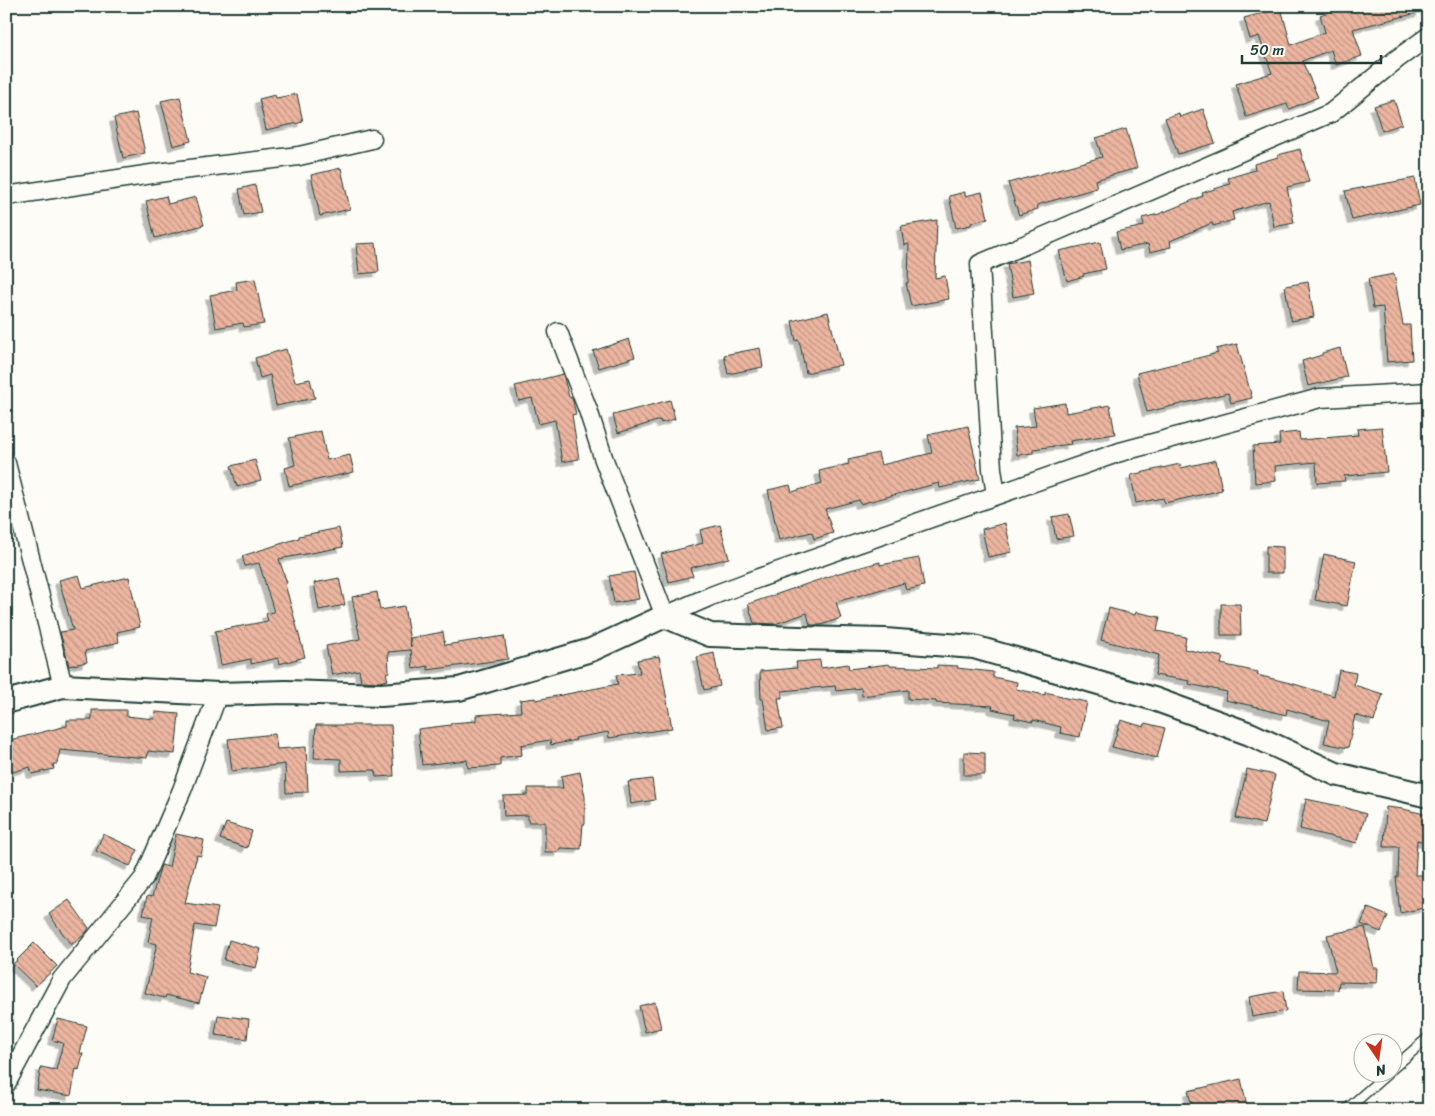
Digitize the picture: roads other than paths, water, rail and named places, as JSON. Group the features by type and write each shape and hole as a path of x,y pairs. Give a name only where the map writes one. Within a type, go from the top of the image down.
{"street":[{"path":"996,495 992,469 980,264 1331,113 1397,58 1429,36"},
{"path":"6,196 165,172 299,156 372,139"},
{"path":"558,332 588,410 604,460 665,616 710,634 885,640 974,647 1154,699 1250,734 1336,774 1429,796"},
{"path":"6,702 63,686 218,694 286,692 381,695 459,689 591,650 711,596 759,578 1120,452 1320,398 1429,392"},
{"path":"6,463 63,686"},
{"path":"6,1084 62,979 144,878 182,790 218,694"}],"lane":[{"path":"1402,1060 1429,1037"},
{"path":"1346,1110 1376,1084"}]}
